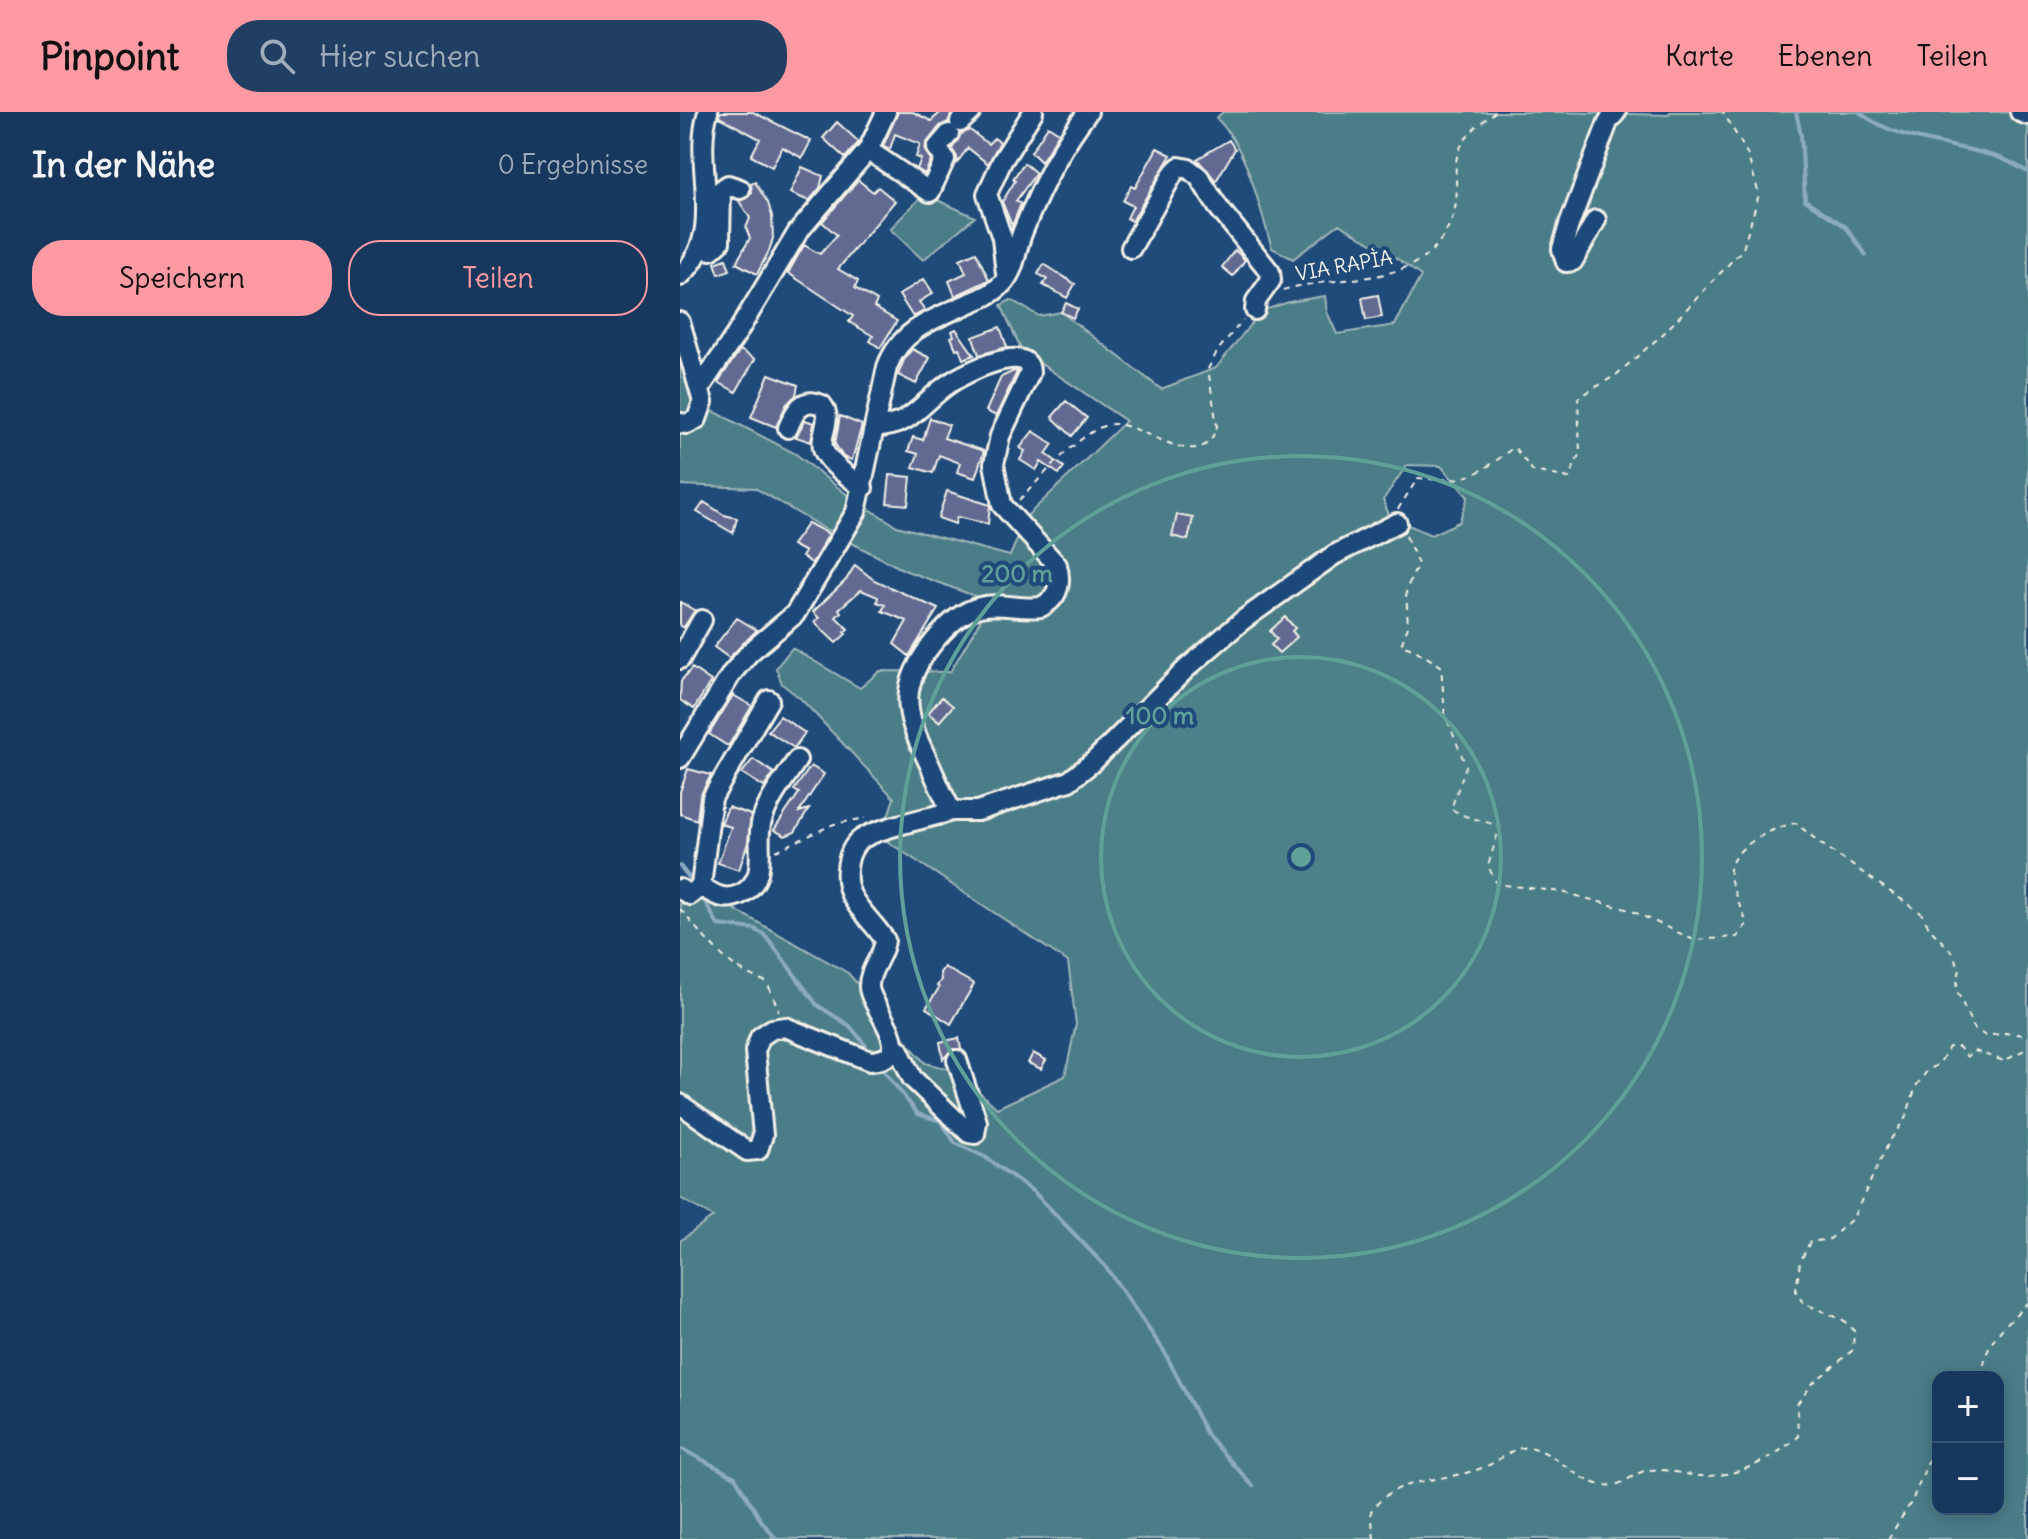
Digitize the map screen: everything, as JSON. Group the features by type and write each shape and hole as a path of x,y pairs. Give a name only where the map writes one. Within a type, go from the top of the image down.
{"street":[{"path":"680,276 693,263 701,248 707,219 703,136 708,112"},
{"path":"700,388 798,232 868,150 886,112"},
{"path":"1008,276 1004,268 1002,238 987,194 1002,161 1033,112"},
{"path":"680,758 732,673 750,652 789,621 802,604 856,512 887,367 896,346 905,336 991,294 1008,276 1046,179 1088,112"},
{"path":"1596,220 1573,261 1566,262 1562,249 1573,211 1608,122 1616,112"},
{"path":"2020,112 2028,115"},
{"path":"868,150 930,192 945,159 937,148 960,123"},
{"path":"1131,248 1174,172 1179,167 1189,169 1199,177 1218,207 1270,272 1271,280 1256,301 1255,310"},
{"path":"701,248 711,250 720,242 721,190 733,184 740,189"},
{"path":"680,322 703,402 697,419 687,424 680,423"},
{"path":"876,428 902,422 951,382 974,371 1018,357 1030,365 1030,373 1000,436 995,456 1000,497 1007,512 1057,565 1060,576 1058,592 1041,607 981,606 955,619 918,664 907,693 907,708 914,733 952,811"},
{"path":"788,428 800,406 811,401 822,405 828,418 824,451 863,488"},
{"path":"957,1060 977,1122 975,1134 969,1133 912,1078 869,989 885,940 849,892 847,871 856,844 864,837 952,811 978,811 1069,781 1107,749 1187,668 1243,620 1334,555 1397,523"},
{"path":"680,659 702,620"},
{"path":"769,700 712,798 692,889 728,898 745,892 754,883 761,859 759,835 764,815 797,760"},
{"path":"680,1104 747,1151 758,1150 763,1135 755,1051 760,1037 772,1029 785,1027 870,1061 884,1057 894,1046"}],"path":[{"name":"VIA RAPÌA","path":"1281,291 1403,268 1431,253 1456,208 1455,170 1459,152 1470,132 1495,112"},
{"path":"1723,112 1747,153 1759,194 1743,249 1663,334 1616,375 1578,398 1580,453 1569,478 1533,471 1514,447 1481,473 1446,481 1418,478 1398,506 1397,523 1410,541 1418,564 1406,590 1408,627 1401,645 1441,666 1445,714 1466,766 1451,809 1500,826 1488,866 1497,884 1562,892 1630,910 1694,940 1737,937 1747,924 1729,873 1733,859 1754,840 1785,824 1796,823 1921,913 1930,929 1951,951 1960,969 1956,989 1974,1029 1986,1036 2006,1033 2028,1035"},
{"path":"1007,512 1080,441 1108,424 1125,425 1191,450 1206,445 1217,426 1208,374 1210,365 1226,339 1255,310"},
{"path":"771,856 786,844 817,830 846,820 871,818"},
{"path":"680,909 714,949 744,975 767,982 785,1027"},
{"path":"1374,1539 1371,1511 1381,1499 1397,1489 1489,1465 1509,1452 1532,1447 1579,1477 1611,1485 1620,1485 1647,1470 1703,1476 1732,1473 1772,1458 1798,1437 1797,1404 1813,1383 1853,1350 1854,1331 1843,1320 1803,1303 1796,1291 1800,1262 1810,1242 1830,1239 1853,1218 1889,1142 1906,1117 1916,1086 1927,1071 1939,1064 1949,1047 1959,1047 1967,1057 1975,1051 2004,1061 2028,1048"},
{"path":"1984,1371 1988,1349 2028,1302"},
{"path":"1888,1539 1912,1501 1932,1455"}],"green space":[{"path":"1223,112 1668,115 1670,112 2028,112 2028,1539 680,1539 680,1241 713,1217 680,1198 680,904 683,901 720,901 848,973 925,1063 956,1071 997,1108 1065,1076 1076,1024 1068,962 881,837 894,798 801,699 782,684 776,668 792,648 860,688 880,671 950,672 991,602 904,570 755,488 680,485 680,346 698,403 796,454 850,497 897,526 1010,556 1027,516 1126,421 1022,351 1001,305 1011,300 1039,316 1061,312 1161,389 1216,368 1261,311 1289,302 1325,296 1327,312 1337,334 1395,325 1421,276 1339,224 1293,259 1272,248 1244,162 1216,118","holes":["1407,465 1441,466 1468,497 1459,522 1431,535 1390,517 1383,500"]},
{"path":"924,194 975,217 923,260 890,229"}],"building":[{"path":"720,112 753,112 811,141 802,158 782,147 772,167 751,156 760,139 719,117"},
{"path":"898,112 913,112 931,121 941,112 953,112 948,122 940,126 926,144 925,151 931,160 925,174 917,169 921,159 916,157 920,144 895,134 890,149 883,146"},
{"path":"837,122 859,142 845,158 823,138"},
{"path":"1048,126 1059,133 1041,162 1031,152"},
{"path":"970,130 988,144 994,138 1000,142 988,164 968,148 956,164 957,157 952,149 961,134"},
{"path":"1229,140 1235,149 1216,181 1197,159"},
{"path":"1157,148 1171,155 1132,221 1127,218 1133,206 1123,201 1131,186 1135,188"},
{"path":"1024,163 1036,173 1016,201 1021,204 1012,226 1002,202"},
{"path":"802,167 823,176 820,188 809,201 790,193"},
{"path":"858,180 873,192 878,187 895,201 838,269 858,281 855,288 877,301 874,307 897,321 880,348 870,341 873,336 849,322 853,316 788,273 804,245 820,254 837,235 822,222"},
{"path":"755,182 768,203 773,238 757,274 736,263 750,238 746,228 750,218 739,201 748,197 752,192 751,184"},
{"path":"1235,250 1245,260 1233,276 1222,267"},
{"path":"976,252 989,280 955,296 949,281 966,273 960,259"},
{"path":"726,259 730,270 719,274 715,263"},
{"path":"1044,264 1075,284 1067,298 1043,285 1047,279 1038,274"},
{"path":"924,279 933,293 919,302 925,310 913,317 899,295"},
{"path":"1378,295 1382,317 1366,320 1362,298"},
{"path":"1066,303 1078,309 1073,318 1061,312"},
{"path":"1000,327 1007,347 979,355 973,337"},
{"path":"956,329 974,355 963,359 959,348 956,349 951,337"},
{"path":"912,349 930,358 916,384 898,375"},
{"path":"740,350 755,359 736,392 718,382"},
{"path":"1017,372 996,416 986,411 1001,377"},
{"path":"769,374 798,385 796,395 786,405 776,427 751,417"},
{"path":"1066,401 1087,418 1072,436 1052,417"},
{"path":"840,416 862,425 852,460 843,457 835,444"},
{"path":"930,418 949,425 944,438 984,451 975,478 957,472 960,463 939,455 933,473 913,467 918,454 908,451 913,437 923,440"},
{"path":"805,420 814,423 811,442 796,437"},
{"path":"1033,431 1053,444 1046,454 1064,467 1059,474 1041,462 1036,470 1020,460 1025,451 1020,448"},
{"path":"890,475 911,477 908,505 887,503"},
{"path":"947,491 990,505 988,524 957,517 955,524 938,518"},
{"path":"704,502 724,515 737,518 733,533 697,512"},
{"path":"1177,515 1193,518 1188,540 1172,536"},
{"path":"808,523 829,534 812,563 802,557 805,552 792,545"},
{"path":"855,565 874,580 938,609 909,656 894,644 907,621 882,611 885,605 877,602 878,597 861,590 839,609 841,612 836,617 848,629 836,643 814,622 819,618 813,612 846,580"},
{"path":"680,602 695,610 684,627 680,626"},
{"path":"1285,617 1295,628 1292,631 1297,637 1279,653 1271,645 1277,639 1270,631"},
{"path":"737,618 757,630 729,658 714,647"},
{"path":"692,668 711,681 694,709 680,700 681,681"},
{"path":"733,695 752,706 729,745 726,745 709,734"},
{"path":"942,697 953,706 939,722 928,713"},
{"path":"780,716 805,733 794,748 768,731"},
{"path":"753,759 774,773 764,787 742,773"},
{"path":"811,766 824,774 799,812 809,809 795,832 785,836 774,830 799,793 794,790"},
{"path":"688,769 711,775 700,796 697,820 680,814 680,792"},
{"path":"728,807 751,815 748,842 739,870 718,863 731,827 721,824"},
{"path":"944,967 974,984 951,1024 926,1008 939,988 940,973"},
{"path":"959,1038 961,1049 953,1049 943,1059 940,1042"},
{"path":"1033,1053 1046,1060 1041,1069 1028,1063"}],"waterway":[{"path":"1796,112 1801,135 1805,200 1846,227 1866,255"},
{"path":"1859,112 1891,130 2000,158 2028,172"},
{"path":"680,866 695,885"},
{"path":"702,896 718,925 755,929 766,936 817,1005 850,1026 866,1046"},
{"path":"880,1066 918,1114 941,1121 955,1143 985,1157 1034,1192 1105,1266 1164,1351 1207,1435 1253,1486"},
{"path":"680,1448 735,1477 776,1539"}]}
